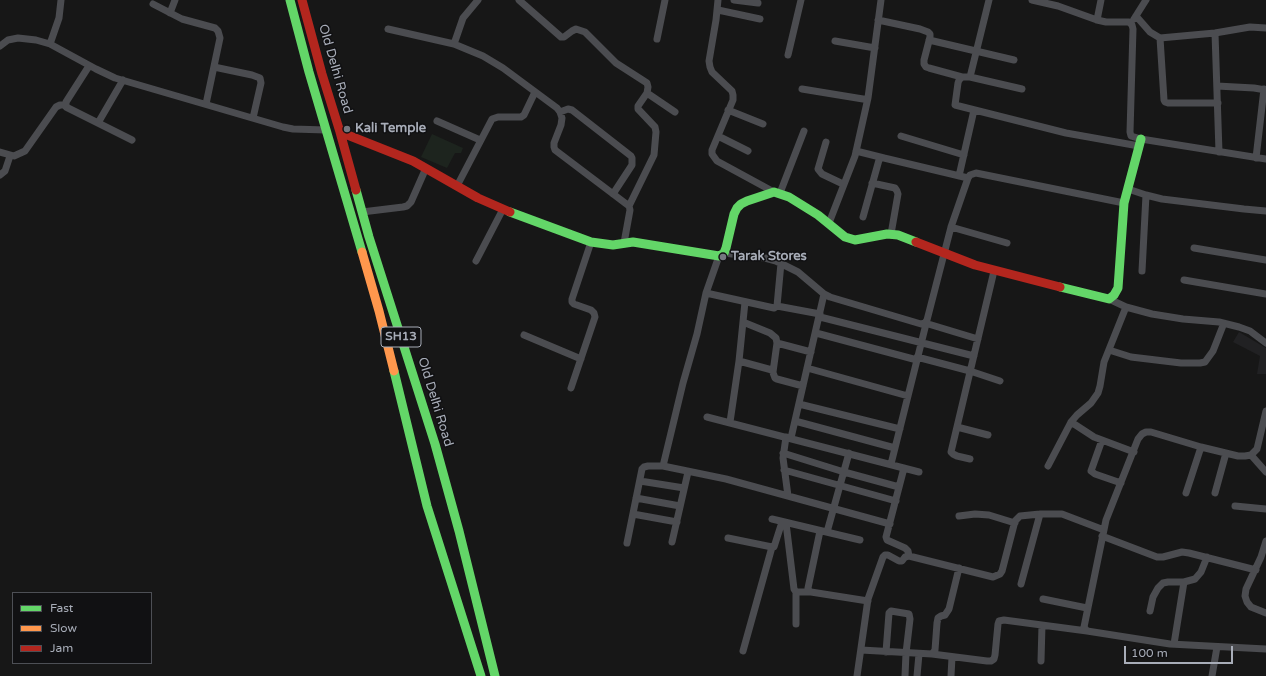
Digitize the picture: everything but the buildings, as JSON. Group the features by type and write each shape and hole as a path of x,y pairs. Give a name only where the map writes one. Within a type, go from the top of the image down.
{"main road":[{"name":"Old Delhi Road","path":"290,0 379,311 390,361 427,506 482,676"},
{"name":"Old Delhi Road","path":"302,0 362,212 436,444 460,531 495,676"},
{"path":"340,132 397,154 426,168 478,198 590,242 613,245 633,242 708,255 722,254 737,208 747,201 777,192 789,197 845,236 855,240 891,234 898,235 994,271 1109,299 1114,295 1118,288 1124,203 1140,143"}],"street":[{"path":"50,44 59,18 61,0"},
{"path":"170,13 175,0"},
{"path":"454,44 463,18 478,0"},
{"path":"519,0 561,37 564,37 576,29 585,32 616,63 647,83 647,93 638,106 638,109 655,127 654,155 629,206 630,210 624,243"},
{"path":"657,39 665,0"},
{"path":"718,0 718,10 709,62 712,72 732,91 733,100 712,150 714,158 717,161 777,192 804,131"},
{"path":"734,0 758,3"},
{"path":"788,55 801,0"},
{"path":"828,223 856,151 868,98 881,0"},
{"path":"989,0 977,51 966,77 959,80 955,105 1066,133 1266,159"},
{"path":"1032,0 1058,3 1097,20 1106,22 1129,22 1136,16 1146,0"},
{"path":"1097,20 1101,0"},
{"path":"153,4 182,18 215,28 218,31 220,38 206,104"},
{"path":"718,10 760,19"},
{"path":"1136,16 1150,32 1160,38 1215,33 1250,27 1266,28"},
{"path":"878,20 928,32 930,34 924,60 926,67 1022,89"},
{"path":"1129,22 1133,28 1130,132 1131,136 1140,143"},
{"path":"388,29 454,44 493,62 536,92 557,108 562,118 554,143 555,150 629,206"},
{"path":"1215,33 1219,152"},
{"path":"2,43 18,38 36,40 50,44 104,74 123,80 293,129 326,130"},
{"path":"1160,38 1165,102 1168,104 1218,104"},
{"path":"929,40 1014,60"},
{"path":"835,41 875,48"},
{"path":"65,105 89,66"},
{"path":"214,67 260,78 261,83 253,118"},
{"path":"98,123 123,80"},
{"path":"1217,86 1265,89 1263,117 1256,158"},
{"path":"802,89 863,99 868,98"},
{"path":"456,186 492,119 498,117 521,117 524,115 536,92"},
{"path":"647,93 676,112"},
{"path":"0,152 10,156 17,155 25,151 56,107 60,105 65,105 68,108 132,140"},
{"path":"560,112 568,109 572,110 631,156 632,165 614,194"},
{"path":"728,110 763,124"},
{"path":"959,176 974,110"},
{"path":"437,121 480,140"},
{"path":"718,136 748,151"},
{"path":"901,136 964,155"},
{"path":"826,142 818,169 822,174 843,184"},
{"path":"856,151 968,178"},
{"path":"0,175 5,171 10,156"},
{"path":"863,217 879,160 884,158"},
{"path":"362,212 407,206 411,202 426,168"},
{"path":"891,464 925,324 928,320 943,253 970,175 976,173 1124,203"},
{"path":"872,183 895,188 897,191 898,194 891,234"},
{"path":"1128,189 1146,196 1162,199 1244,209 1266,210"},
{"path":"1142,271 1146,196"},
{"path":"476,261 503,209"},
{"path":"951,227 1007,243"},
{"path":"571,388 594,320 594,313 591,310 572,302 590,242"},
{"path":"1194,248 1266,260"},
{"path":"663,466 683,383 697,334 706,292 722,254 765,258 781,263 798,272 824,294 830,297 916,323 925,324 978,339"},
{"path":"777,306 781,263"},
{"path":"970,459 957,456 951,452 994,271"},
{"path":"1184,280 1266,294"},
{"path":"706,292 745,302 774,308 777,306 820,316 974,356"},
{"path":"788,496 783,453 795,421 824,294"},
{"path":"1109,299 1126,307 1166,317 1224,323 1239,327 1250,331 1266,343"},
{"path":"730,422 739,361 745,302"},
{"path":"1048,466 1071,422 1094,399 1100,386 1102,368 1126,307"},
{"path":"743,322 774,335 776,338 777,343 773,372 775,378 803,386"},
{"path":"1109,350 1131,358 1181,363 1205,362 1213,351 1224,323"},
{"path":"816,333 970,371 1000,381"},
{"path":"524,335 581,359"},
{"path":"777,343 811,352"},
{"path":"739,361 772,370 773,372"},
{"path":"807,368 908,396"},
{"path":"799,404 900,429"},
{"path":"1087,631 1084,627 1087,608 1106,520 1138,439 1142,434 1151,432 1200,447 1238,456 1251,455 1257,449 1266,411"},
{"path":"707,417 919,472"},
{"path":"795,421 895,448"},
{"path":"1071,422 1088,434 1134,452"},
{"path":"957,426 988,435"},
{"path":"1102,440 1091,471 1121,484"},
{"path":"1186,493 1200,447"},
{"path":"783,453 899,487"},
{"path":"811,592 808,588 824,531 834,509 849,453"},
{"path":"1215,493 1226,453"},
{"path":"1251,455 1266,472"},
{"path":"627,543 642,470 644,467 663,466 726,479 890,524"},
{"path":"904,468 886,537 887,540 905,548 908,551 909,556"},
{"path":"784,470 896,501"},
{"path":"672,542 688,472"},
{"path":"640,481 684,488"},
{"path":"636,498 680,506"},
{"path":"1235,506 1266,509"},
{"path":"633,514 676,522"},
{"path":"959,516 975,514 989,515 1015,523"},
{"path":"1021,584 1040,514"},
{"path":"857,676 868,601 883,557 888,555 902,561 905,556 909,556 993,577 1000,574 1002,571 1015,521 1020,516 1062,514 1157,557 1182,552 1256,570"},
{"path":"772,519 860,540"},
{"path":"743,651 772,548 784,522"},
{"path":"784,522 794,589 796,592 796,624"},
{"path":"728,538 772,548"},
{"path":"1266,541 1256,570 1246,589 1245,596 1251,607 1266,613"},
{"path":"1150,612 1153,597 1163,583 1190,581 1198,576 1207,557"},
{"path":"932,654 935,650 938,618 945,615 949,609 959,568"},
{"path":"1174,644 1184,582"},
{"path":"796,592 811,592 868,601"},
{"path":"1043,599 1087,608"},
{"path":"886,652 889,613 896,612 909,614 905,676"},
{"path":"861,650 932,654 987,661 994,659 999,621 1004,620 1174,644 1266,649"},
{"path":"1041,661 1042,625"},
{"path":"1212,676 1217,647"},
{"path":"917,676 919,654"},
{"path":"951,676 952,657"}],"shaded area":[{"path":"432,134 463,148 461,153 455,153 447,168 421,157"},
{"path":"1239,332 1266,348 1266,374 1257,374 1260,356 1233,342"}],"traffic: fast":[{"path":"290,0 309,72 362,252"},
{"path":"1060,287 1109,299 1114,295 1118,288 1124,203 1141,139"},
{"path":"356,190 369,237 435,444 459,531 495,676"},
{"path":"510,212 591,242 613,245 633,242 719,256 724,253 726,248 734,214 737,208 747,201 774,192 789,197 818,215 845,237 855,240 887,234 898,235 916,242"},
{"path":"394,371 427,506 481,676"}],"traffic: slow":[{"path":"362,252 394,371"}],"traffic: jam":[{"path":"302,0 356,190"},
{"path":"340,132 413,161 478,198 510,212"},
{"path":"916,242 975,265 1060,287"}],"place":[{"name":"Kali Temple","path":"347,129"},
{"name":"Tarak Stores","path":"723,257"}]}
